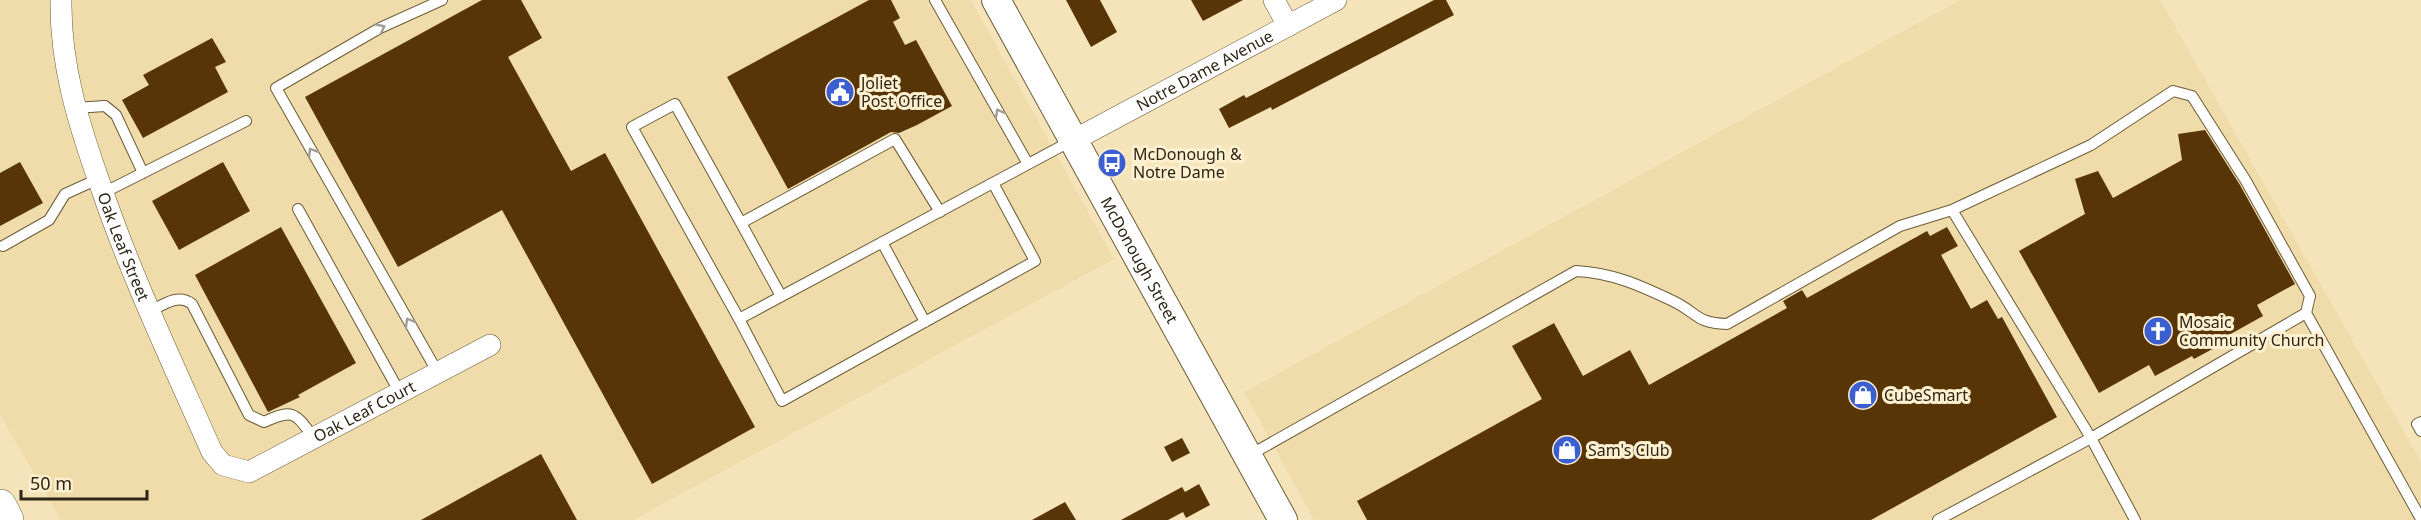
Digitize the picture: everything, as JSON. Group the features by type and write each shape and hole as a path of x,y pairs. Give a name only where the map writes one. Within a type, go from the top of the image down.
{"highway":[{"path":"0,506 7,520"}],"street":[{"name":"Oak Leaf Street","path":"61,0 61,32 69,86 101,186 149,312 212,452 223,465 238,471"},
{"name":"McDonough Street","path":"996,0 1283,520"},
{"path":"1274,0 1288,26"},
{"name":"Notre Dame Avenue","path":"1074,140 1336,0"},
{"name":"Oak Leaf Court","path":"238,471 249,472 490,345"}],"lane":[{"path":"438,373 276,88 380,28 442,0"},
{"path":"935,0 1028,164"},
{"path":"1248,456 1576,271 1606,273 1676,302 1707,324 1727,324 1900,226 1952,210 2091,145 2173,92 2192,96 2246,180 2310,296 2306,313 2421,519"},
{"path":"781,296 675,104 632,127 740,319 782,400 1035,261 993,183"},
{"path":"75,108 105,106 116,115 142,173"},
{"path":"3,246 49,220 64,194 101,186 142,173 246,121"},
{"path":"741,223 895,138 939,212"},
{"path":"740,319 1074,140"},
{"path":"298,209 400,393"},
{"path":"1952,210 2091,438 2135,520"},
{"path":"882,242 925,322"},
{"path":"149,312 177,298 186,299 192,304 249,416 264,422 285,412 292,414 299,418 314,438"},
{"path":"1938,520 2091,438 2306,313"},
{"path":"2421,422 2417,424 2421,431"}],"shaded area":[{"path":"0,0 971,0 1114,259 633,520 61,520 0,415"},
{"path":"1960,0 2160,0 2421,462 2421,520 1314,520 1244,392"}],"building":[{"path":"482,0 521,0 542,38 508,57 571,171 605,153 755,427 652,484 502,210 398,267 305,97"},
{"name":"Joliet Post Office","path":"869,0 891,0 900,18 893,22 905,45 916,40 952,106 899,133 891,132 788,189 727,77"},
{"path":"1066,0 1100,0 1117,32 1091,47"},
{"path":"1191,0 1243,0 1203,21"},
{"path":"1434,0 1446,0 1454,15 1272,110 1271,107 1229,128 1219,109 1244,95 1246,98"},
{"path":"212,38 226,62 215,67 228,92 143,138 122,100 149,85 143,75"},
{"path":"2205,130 2240,185 2295,284 2257,305 2263,316 2227,336 2229,340 2155,376 2149,365 2099,393 2019,251 2085,214 2075,179 2098,171 2113,198 2182,160 2178,134"},
{"path":"20,162 43,203 0,226 0,173"},
{"path":"223,162 250,211 179,250 152,201"},
{"path":"281,227 356,363 298,395 300,397 268,412 195,275"},
{"name":"CubeSmart","path":"1947,227 1958,246 1941,255 1971,309 1987,300 1998,319 2002,317 2057,417 1871,520 1367,520 1357,501 1542,399 1512,346 1554,323 1583,376 1630,350 1649,385 1787,308 1783,301 1802,290 1807,298 1927,231 1930,236"},
{"path":"1182,438 1190,453 1172,462 1164,447"},
{"path":"541,454 577,520 421,520"},
{"path":"1199,484 1210,505 1186,518 1183,512 1168,520 1121,520 1182,487 1185,492"},
{"path":"1065,502 1076,520 1032,520"}],"place":[{"name":"Joliet Post Office","path":"840,92"},
{"name":"McDonough & Notre Dame","path":"1112,163"},
{"name":"Mosaic Community Church","path":"2158,331"},
{"name":"CubeSmart","path":"1863,395"},
{"name":"Sam's Club","path":"1567,450"}]}
